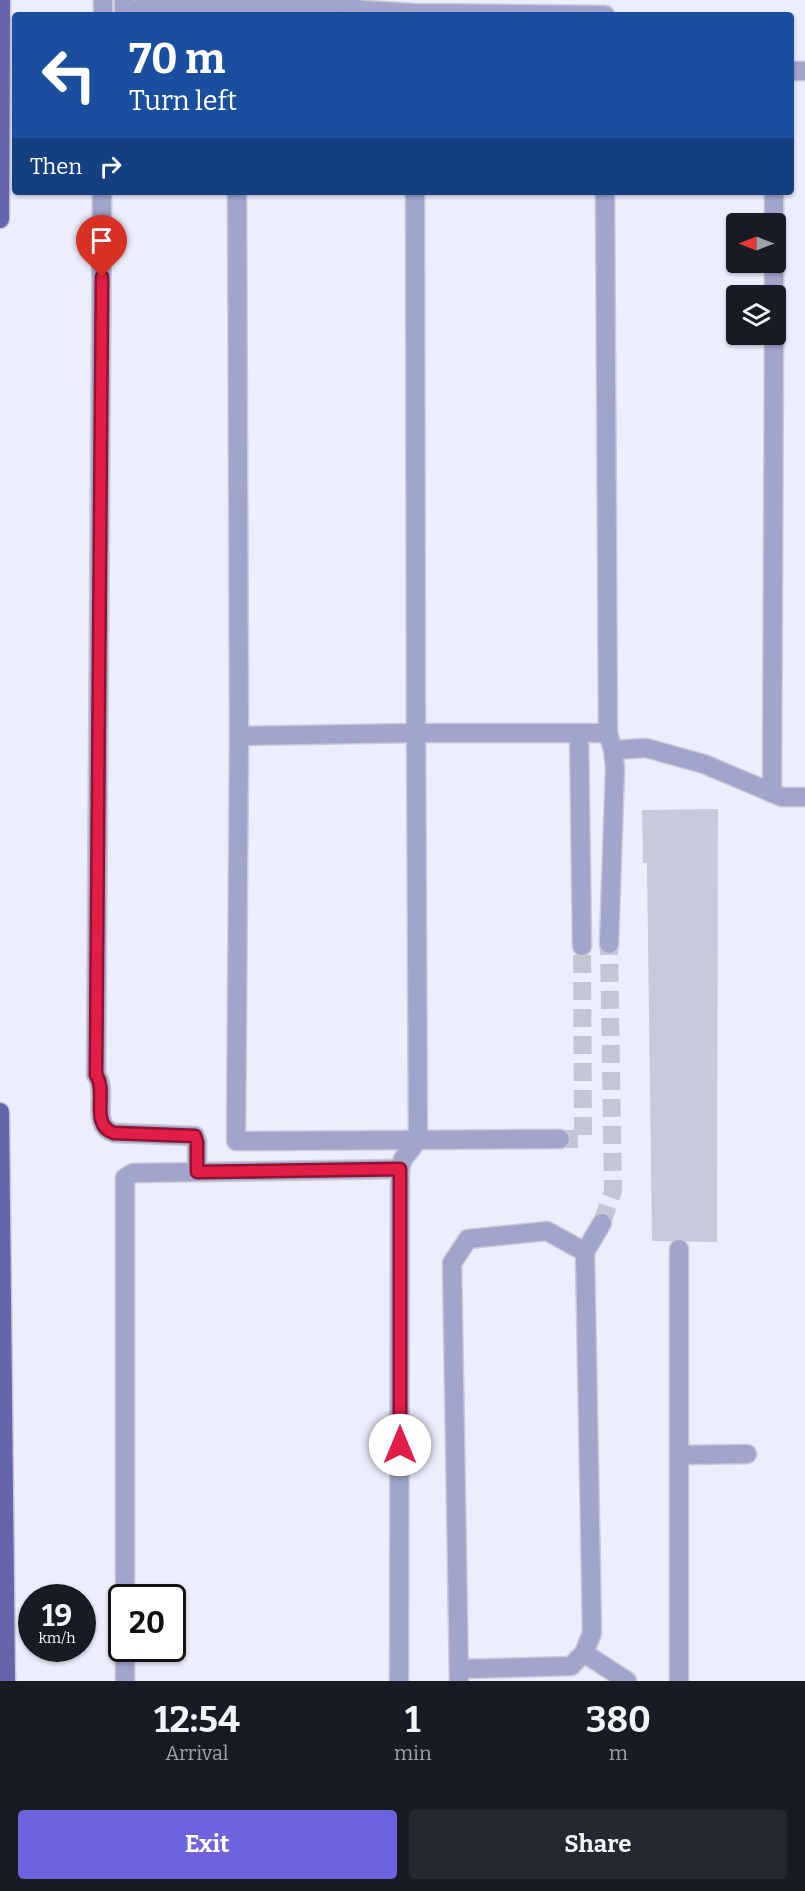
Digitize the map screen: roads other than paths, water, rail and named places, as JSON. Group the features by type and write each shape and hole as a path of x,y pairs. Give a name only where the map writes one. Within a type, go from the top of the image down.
{"main road":[{"path":"0,219 1,0"},
{"path":"0,1112 6,1681"}],"lane":[{"path":"124,0 124,10 237,10 334,2 363,10 388,12"},
{"path":"102,195 96,1075 101,1081 101,1119 104,1127 114,1133 195,1136 197,1172"},
{"path":"237,195 239,736 236,1141 560,1138"},
{"path":"399,1681 400,1169 403,1159 418,1140 415,195"},
{"path":"605,195 610,742 615,768 609,944"},
{"path":"774,195 774,213"},
{"path":"772,793 774,345"},
{"path":"239,736 579,733 704,764 782,797 805,797"},
{"path":"579,733 582,946"},
{"path":"125,1584 125,1178 133,1173 400,1169"},
{"path":"585,1252 547,1231 468,1239 452,1263 459,1675 571,1666 584,1653 592,1633 585,1252 602,1223"},
{"path":"679,1249 679,1681"},
{"path":"679,1455 747,1454"},
{"path":"584,1653 627,1681"},
{"path":"125,1662 125,1681"}],"tunnel":[{"path":"602,1223 613,1191 609,944"},
{"path":"560,1139 583,1139 582,946"}]}
